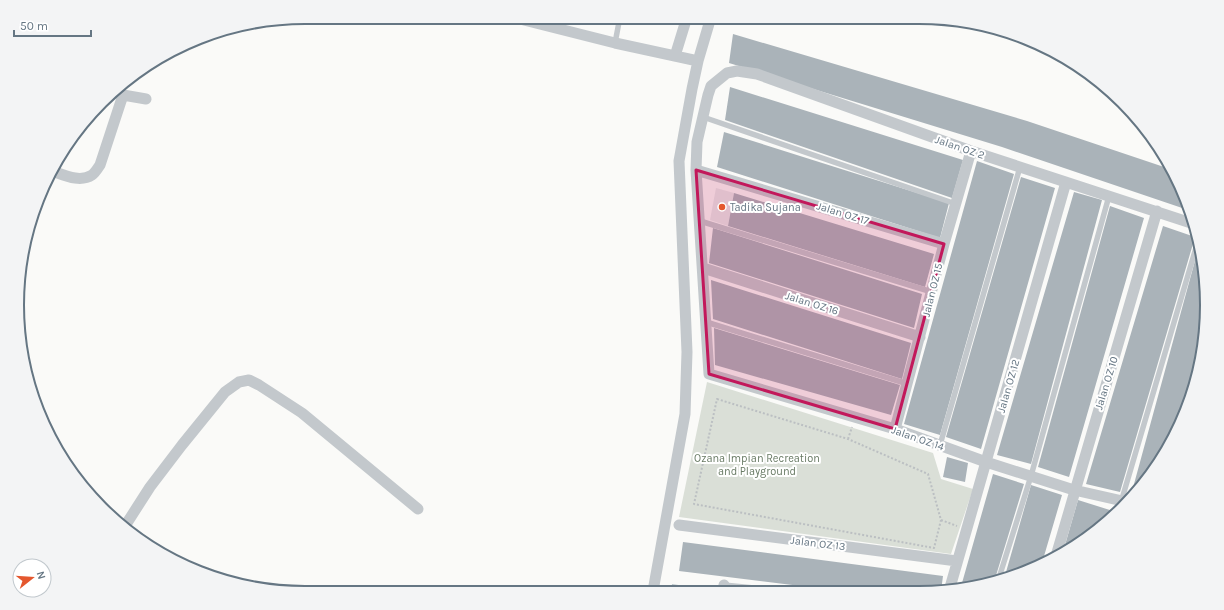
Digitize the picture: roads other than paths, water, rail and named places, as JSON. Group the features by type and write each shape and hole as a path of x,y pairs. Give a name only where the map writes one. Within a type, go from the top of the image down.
{"street":[{"path":"555,24 615,43 698,61"},
{"path":"675,56 684,24"},
{"path":"654,586 685,414 687,352 679,161 684,125 698,61 709,24"},
{"name":"Jalan OZ 2","path":"703,116 711,86 727,73 737,71 757,74 971,151 1187,222"},
{"path":"122,92 146,99"},
{"path":"57,173 73,178 84,178 93,175 100,165 119,95"},
{"path":"703,116 698,142 696,170 706,322"},
{"name":"Jalan OZ 15","path":"895,429 944,244 971,151"},
{"name":"Jalan OZ 17","path":"696,170 944,244"},
{"name":"Jalan OZ 12","path":"951,584 1066,182"},
{"name":"Jalan OZ 10","path":"1058,549 1157,211"},
{"name":"Jalan OZ 16","path":"703,268 920,337"},
{"name":"Jalan OZ 14","path":"706,322 710,374 895,429 986,462 1119,503"},
{"path":"127,522 150,486 225,392 239,382 249,380 302,413 418,509"},
{"name":"Jalan OZ 13","path":"679,525 957,561"}],"lane":[{"path":"615,43 619,24"},
{"path":"703,116 956,204"},
{"path":"940,445 1020,167"},
{"path":"1000,574 1031,476 1109,195"},
{"path":"700,221 932,292"},
{"path":"1125,495 1195,251"},
{"path":"706,322 908,384"}],"place":[{"name":"Tadika Sujana","path":"722,207"}],"park label":[{"name":"Ozana Impian Recreation and Playground","path":"757,464"}]}
